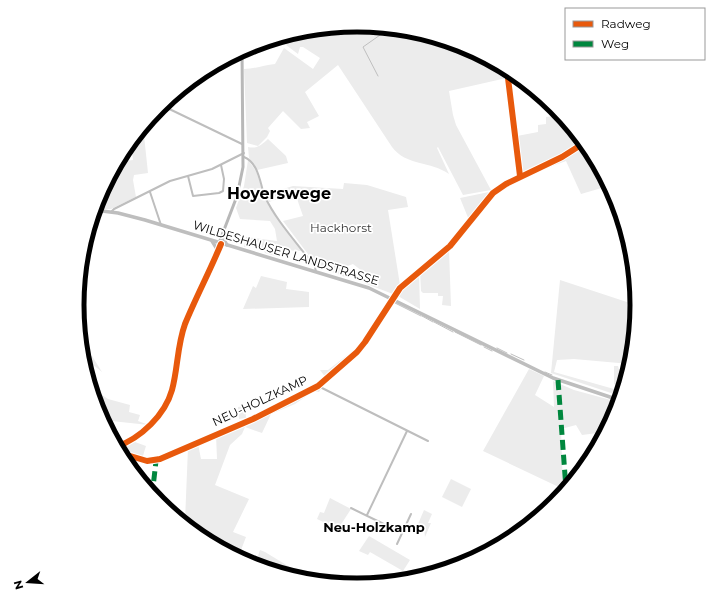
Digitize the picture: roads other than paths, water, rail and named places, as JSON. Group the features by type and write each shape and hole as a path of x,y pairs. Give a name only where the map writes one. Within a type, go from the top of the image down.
{"main road":[{"path":"220,243 239,189 244,157 241,94 242,57"},
{"name":"WILDESHAUSER LANDSTRASSE","path":"100,211 111,212 161,225 369,288 554,378 580,389 613,398"},
{"path":"223,237 228,245"},
{"path":"212,241 217,250"}],"street":[{"path":"167,108 244,144"},
{"name":"NEU-HOLZKAMP","path":"129,456 147,462 160,459 253,419 295,399 320,384 365,342 392,299 407,281 450,246 493,193 506,184 562,158 579,147"},
{"path":"111,212 114,209 170,181 221,165 240,153 244,153"},
{"path":"244,157 249,160 257,170 268,203 316,268 316,272"},
{"path":"188,176 193,196 219,193 223,190 224,179 221,165"},
{"path":"150,192 161,225"},
{"path":"122,444 138,436 147,428 165,405 172,391 180,342 185,324 220,243"},
{"name":"NEU-HOLZKAMP","path":"320,384 322,388 428,441"},
{"path":"367,515 407,431"},
{"path":"351,508 392,528 404,530"},
{"path":"397,544 411,514"}],"waterway":[{"path":"378,76 363,47 382,33"},
{"path":"393,302 421,316"},
{"path":"422,316 433,322"},
{"path":"434,322 453,332"},
{"path":"455,332 481,345"},
{"path":"484,347 492,351"},
{"path":"497,348 507,353"},
{"path":"511,354 524,360"},
{"path":"545,372 552,375"}],"district":[{"name":"Hoyerswege","path":"279,193"},
{"name":"Neu-Holzkamp","path":"374,527"}],"park label":[{"name":"Hackhorst","path":"341,228"}]}
